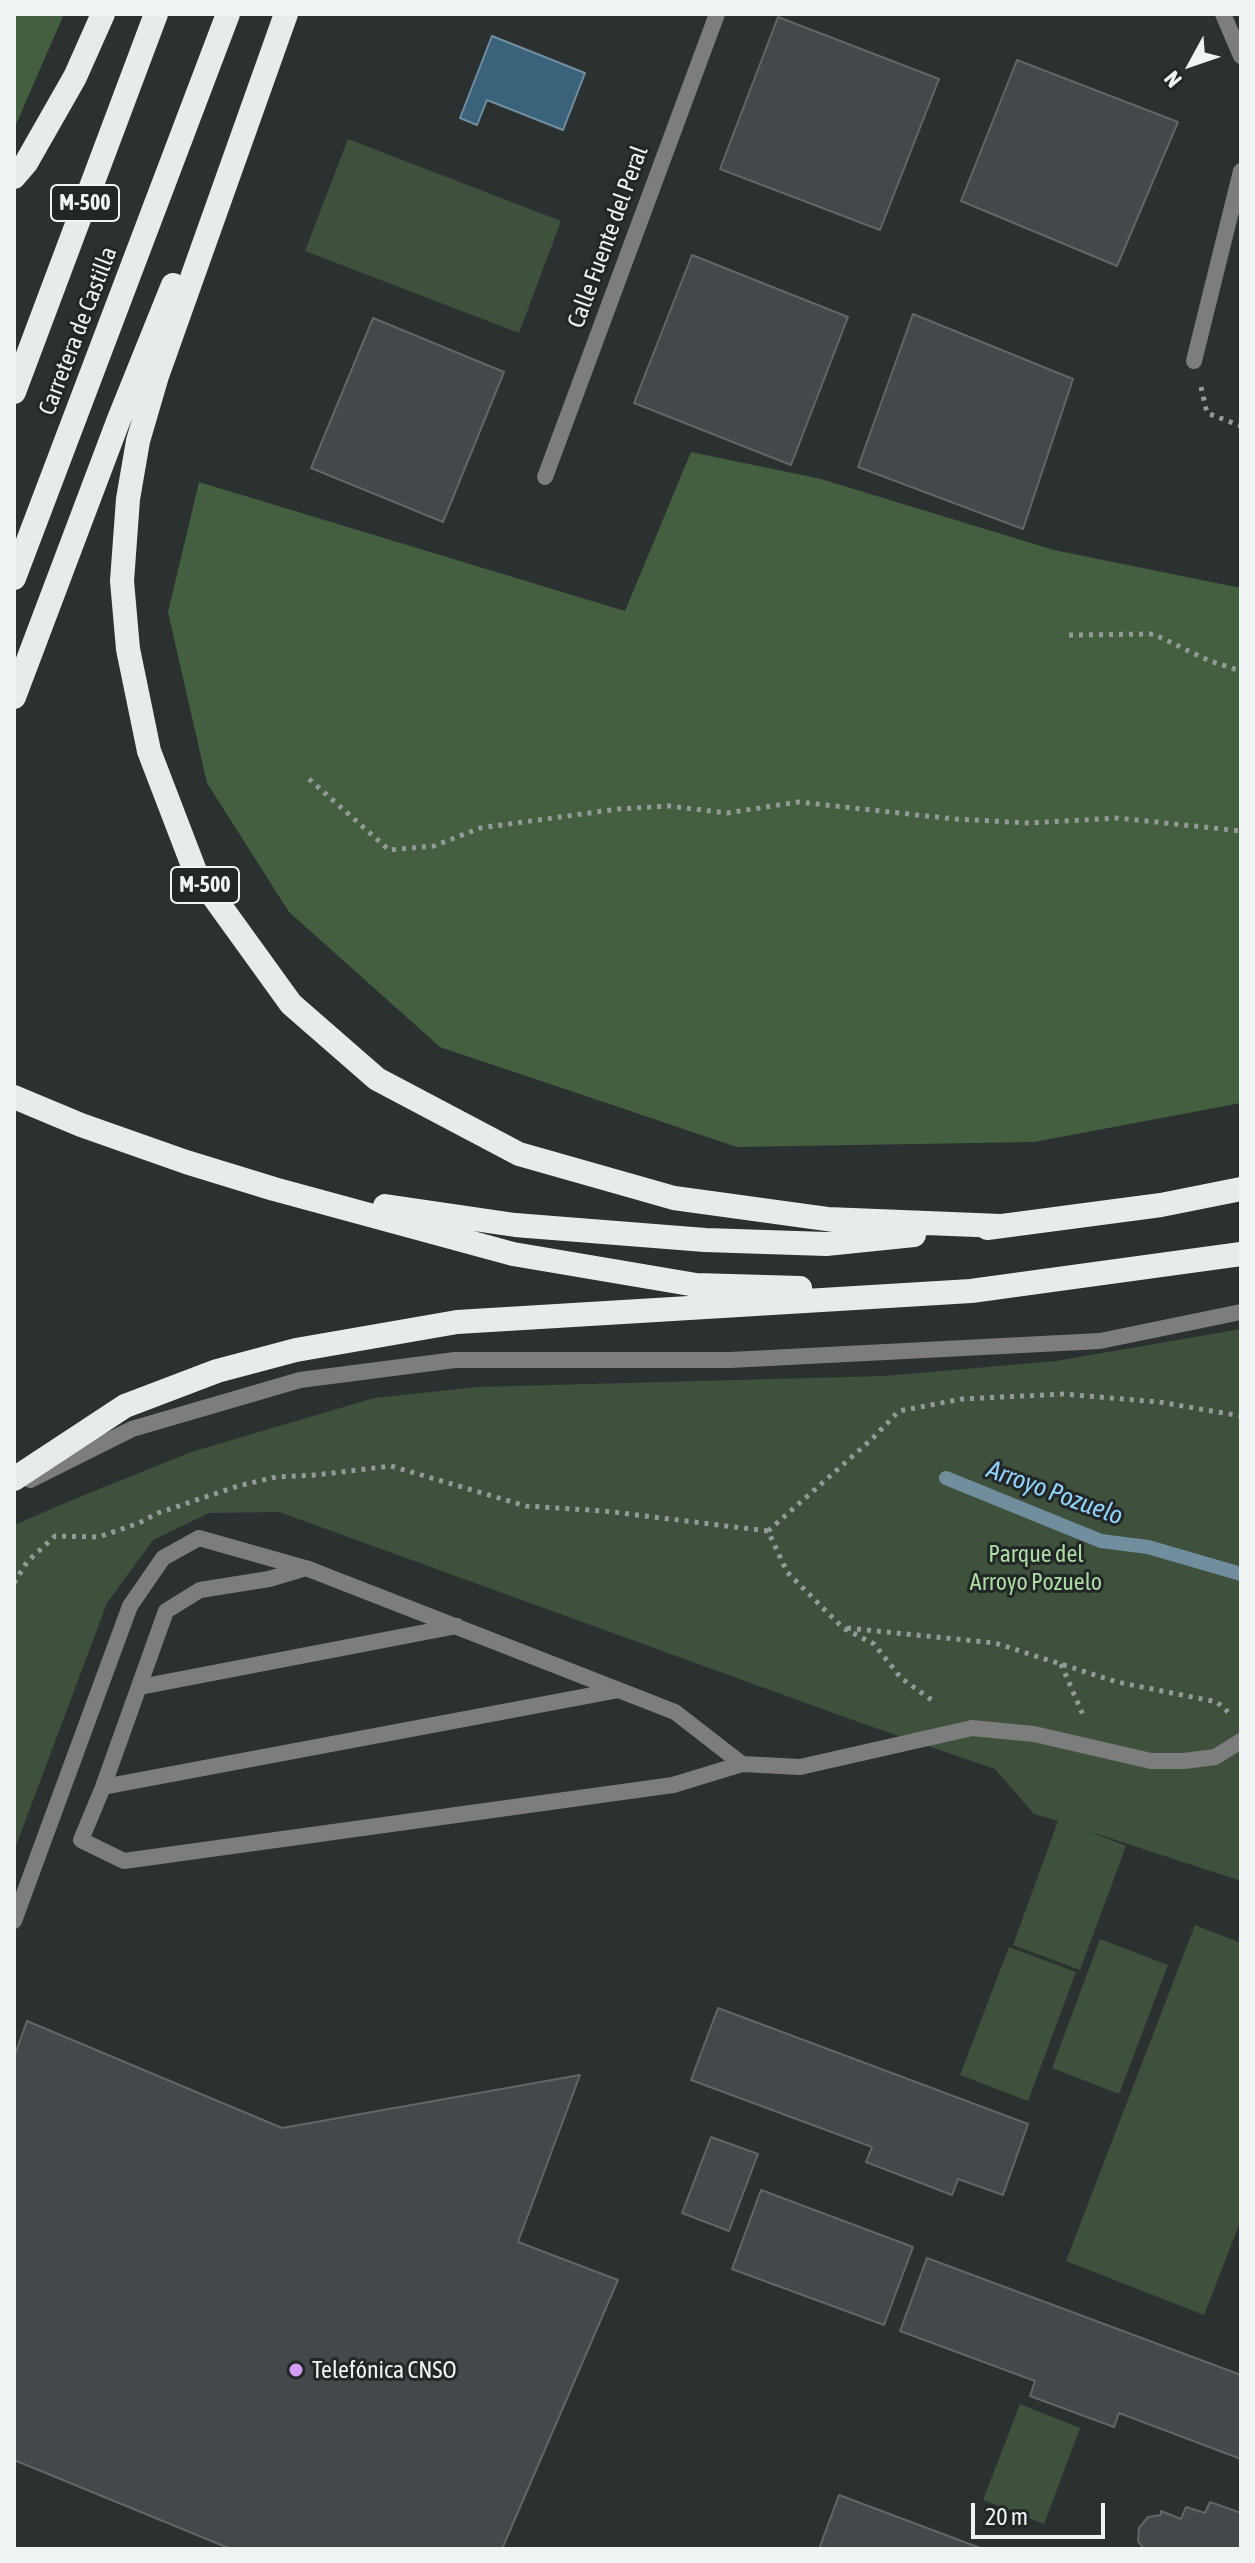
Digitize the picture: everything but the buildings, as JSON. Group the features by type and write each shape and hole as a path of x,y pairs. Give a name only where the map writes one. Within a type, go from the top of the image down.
{"highway":[{"name":"M-500","path":"14,177 26,163 75,77 103,14"},
{"name":"Carretera de Castilla","path":"14,392 156,14"},
{"name":"Carretera de Castilla","path":"14,578 228,14"},
{"name":"M-500","path":"14,697 119,419 285,14"},
{"name":"M-500","path":"285,14 157,376 138,441 128,499 122,581 128,649 149,751 195,871 291,1004 377,1079 519,1154 674,1198 827,1219 1001,1226"},
{"path":"14,1097 96,1131 274,1189 513,1254 696,1285 971,1291"},
{"path":"274,1189 515,1225 705,1240 826,1244 1161,1205 1241,1189"},
{"path":"14,1479 125,1406 217,1371 296,1350 457,1322 971,1291 1241,1254"}],"street":[{"name":"Calle Fuente del Peral","path":"545,477 717,14"},
{"path":"1223,14 1241,56"},
{"path":"1194,361 1241,171"},
{"path":"14,1488 132,1429 300,1380 455,1360 730,1360 1100,1341 1241,1312"},
{"path":"14,1921 130,1606 163,1558 199,1538 306,1568 675,1712 742,1764"},
{"path":"306,1568 269,1579 200,1590 166,1611 81,1840 124,1861 673,1785 742,1764 800,1767 972,1728 1034,1734 1151,1761 1215,1757 1241,1741"},
{"path":"140,1687 458,1626"},
{"path":"103,1787 621,1690"}],"path":[{"path":"1194,361 1207,413 1241,426"},
{"path":"1069,635 1153,634 1210,661 1241,671"},
{"path":"309,779 389,850 434,846 480,828 618,809 669,806 727,813 798,802 955,819 1029,823 1118,818 1241,831"},
{"path":"14,1583 27,1562 55,1536 99,1537 238,1486 276,1477 391,1466 526,1506 604,1511 768,1531 872,1439 899,1411 962,1399 1063,1394 1159,1402 1241,1416"},
{"path":"768,1531 787,1572 843,1628 874,1644 901,1678 972,1728"},
{"path":"843,1628 995,1643 1117,1682 1217,1702 1233,1716"},
{"path":"1061,1664 1098,1749"}],"green space":[{"path":"14,14 64,14 14,129"},
{"path":"348,139 561,221 519,333 305,251"},
{"path":"691,452 821,479 1054,550 1241,588 1241,1103 1034,1142 737,1147 440,1047 289,912 207,783 168,612 199,482 625,611"},
{"name":"Parque del Arroyo Pozuelo","path":"1241,1329 1241,1881 1085,1830 1126,1846 1080,1970 1013,1945 1058,1821 1034,1814 995,1769 279,1512 209,1513 153,1540 107,1603 14,1851 14,1525 77,1498 191,1452 374,1398 478,1387 884,1376 1056,1361"},
{"path":"1195,1925 1241,1943 1241,2220 1204,2315 1066,2261"},
{"path":"1100,1939 1168,1965 1119,2094 1052,2068"},
{"path":"1009,1947 1076,1972 1028,2101 960,2075"},
{"path":"1020,2404 1080,2428 1044,2524 983,2500"}],"water":[{"path":"492,36 585,73 563,130 487,100 477,125 460,118"}],"waterway":[{"name":"Arroyo Pozuelo","path":"946,1478 1101,1541 1148,1547 1241,1574"}],"place":[{"name":"Telefónica CNSO","path":"296,2370"}]}
